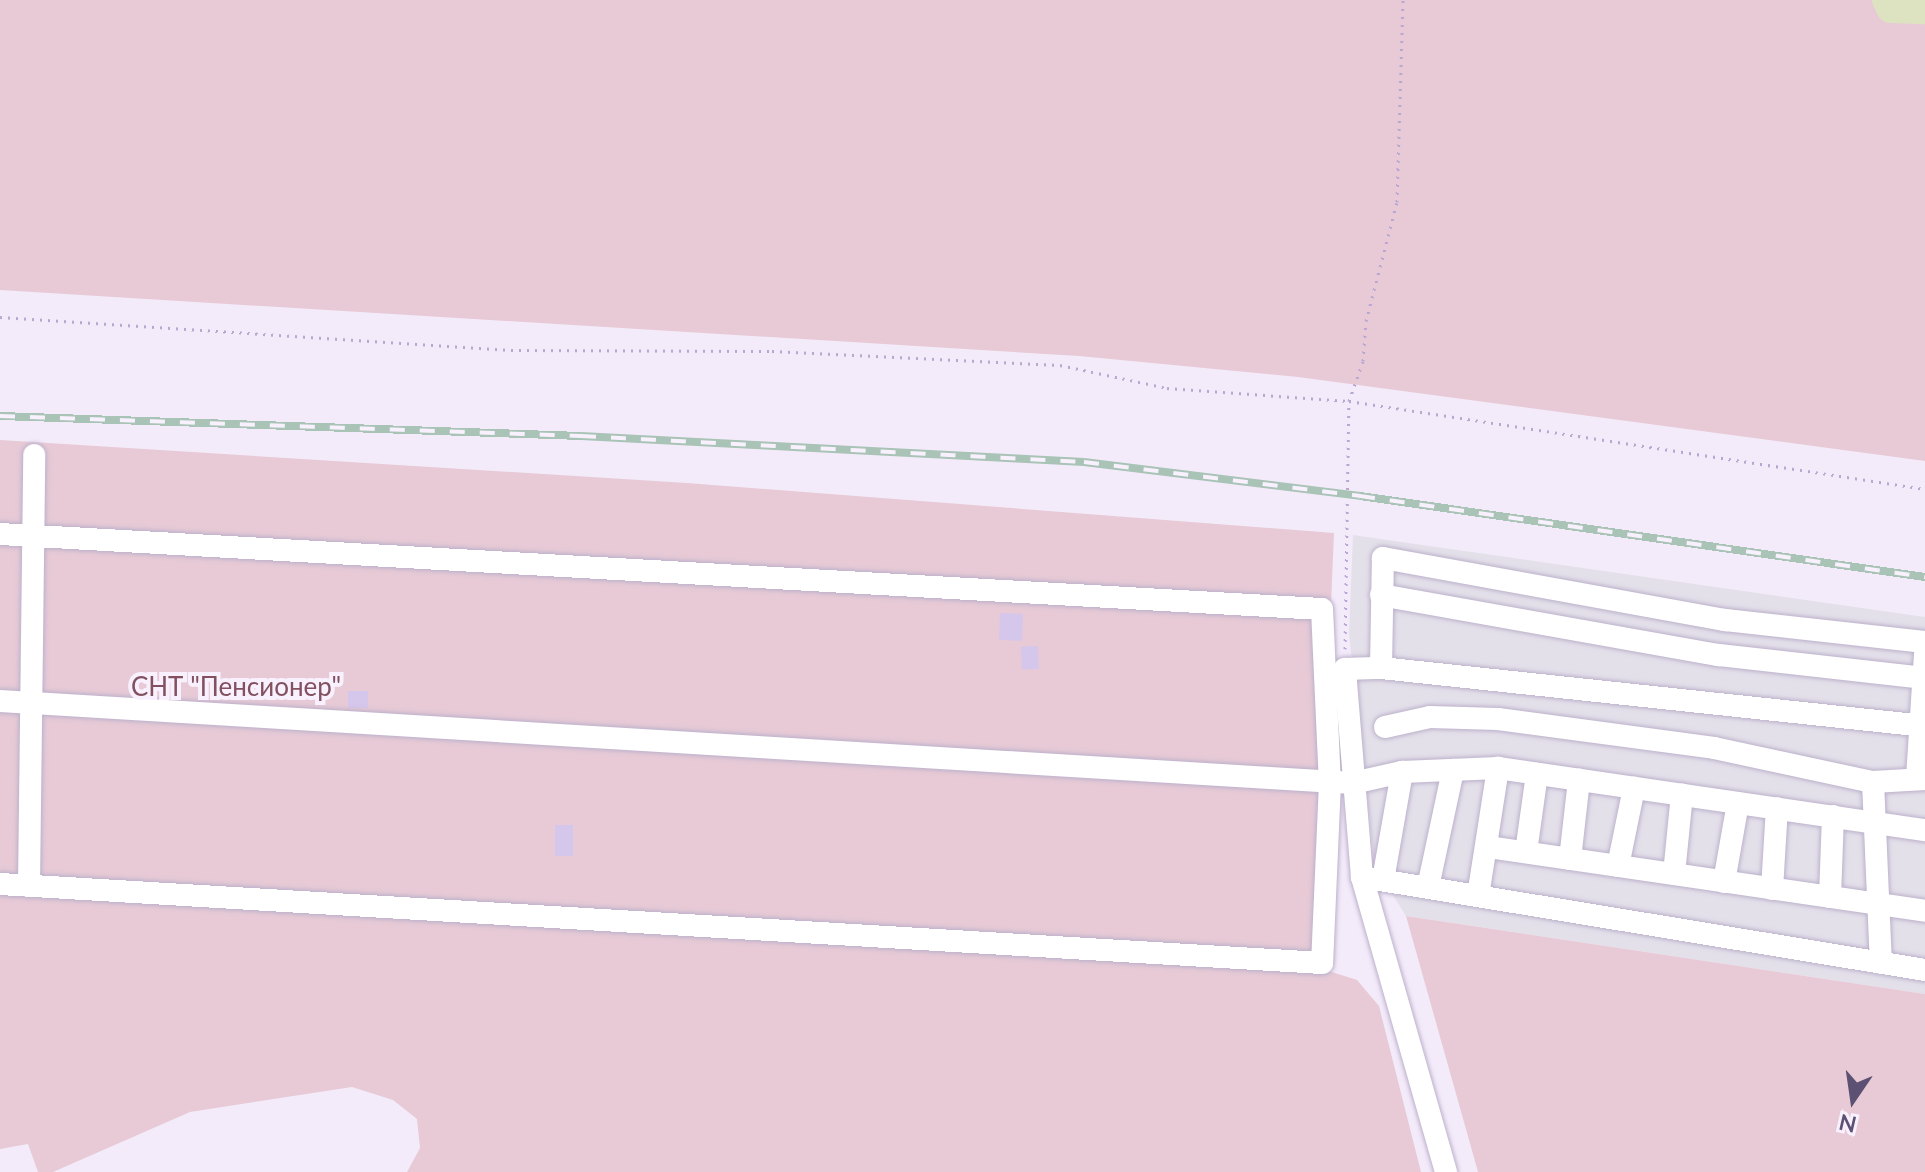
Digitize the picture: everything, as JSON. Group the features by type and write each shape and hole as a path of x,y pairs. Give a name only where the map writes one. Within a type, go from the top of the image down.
{"street":[{"path":"29,886 34,455"},
{"path":"0,534 1322,609 1330,782 1322,963 0,884"},
{"path":"1381,668 1383,558 1725,620 1925,642"},
{"path":"1381,595 1719,655 1925,678"},
{"path":"1385,727 1430,717 1498,719 1714,748 1873,782 1921,779 1925,653"},
{"path":"1446,1172 1372,878 1353,783 1345,669 1381,668 1924,726"},
{"path":"0,701 1330,782 1353,783 1402,772 1498,768 1925,830"},
{"path":"1478,896 1498,768"},
{"path":"1428,887 1453,770"},
{"path":"1372,878 1402,772"},
{"path":"1526,852 1537,774"},
{"path":"1570,859 1579,780"},
{"path":"1873,782 1882,905 1881,963"},
{"path":"1618,866 1634,788"},
{"path":"1674,874 1682,794"},
{"path":"1724,882 1738,803"},
{"path":"1772,889 1777,808"},
{"path":"1830,897 1833,816"},
{"path":"1488,847 1925,911"},
{"path":"1372,878 1925,970"}],"path":[{"path":"1345,669 1349,401 1363,361 1366,321 1397,202 1403,0"},
{"path":"0,317 511,350 772,351 1060,365 1167,388 1349,401 1925,489"}],"shaded area":[{"path":"1353,535 1925,617 1925,994 1406,916 1375,867 1349,634"}],"green space":[{"path":"0,0 1925,0 1925,461 1298,377 1079,356 0,290"},
{"name":"СНТ \"Пенсионер\"","path":"0,440 687,483 1334,533 1316,967 1357,980 1379,1006 1421,1172 407,1172 420,1148 417,1119 393,1100 352,1087 190,1112 53,1172 38,1172 28,1144 0,1149"},
{"path":"1406,916 1925,994 1925,1172 1478,1172"}],"building":[{"path":"1000,613 1023,614 1022,641 999,640"},
{"path":"1038,646 1039,669 1022,670 1021,647"},
{"path":"348,691 368,691 368,708 348,708"},
{"path":"555,825 573,825 573,856 555,856"}],"waterway":[{"path":"1887,0 1891,8 1925,9"}],"railway":[{"path":"0,416 581,436 1084,462 1360,496 1925,577"}]}
